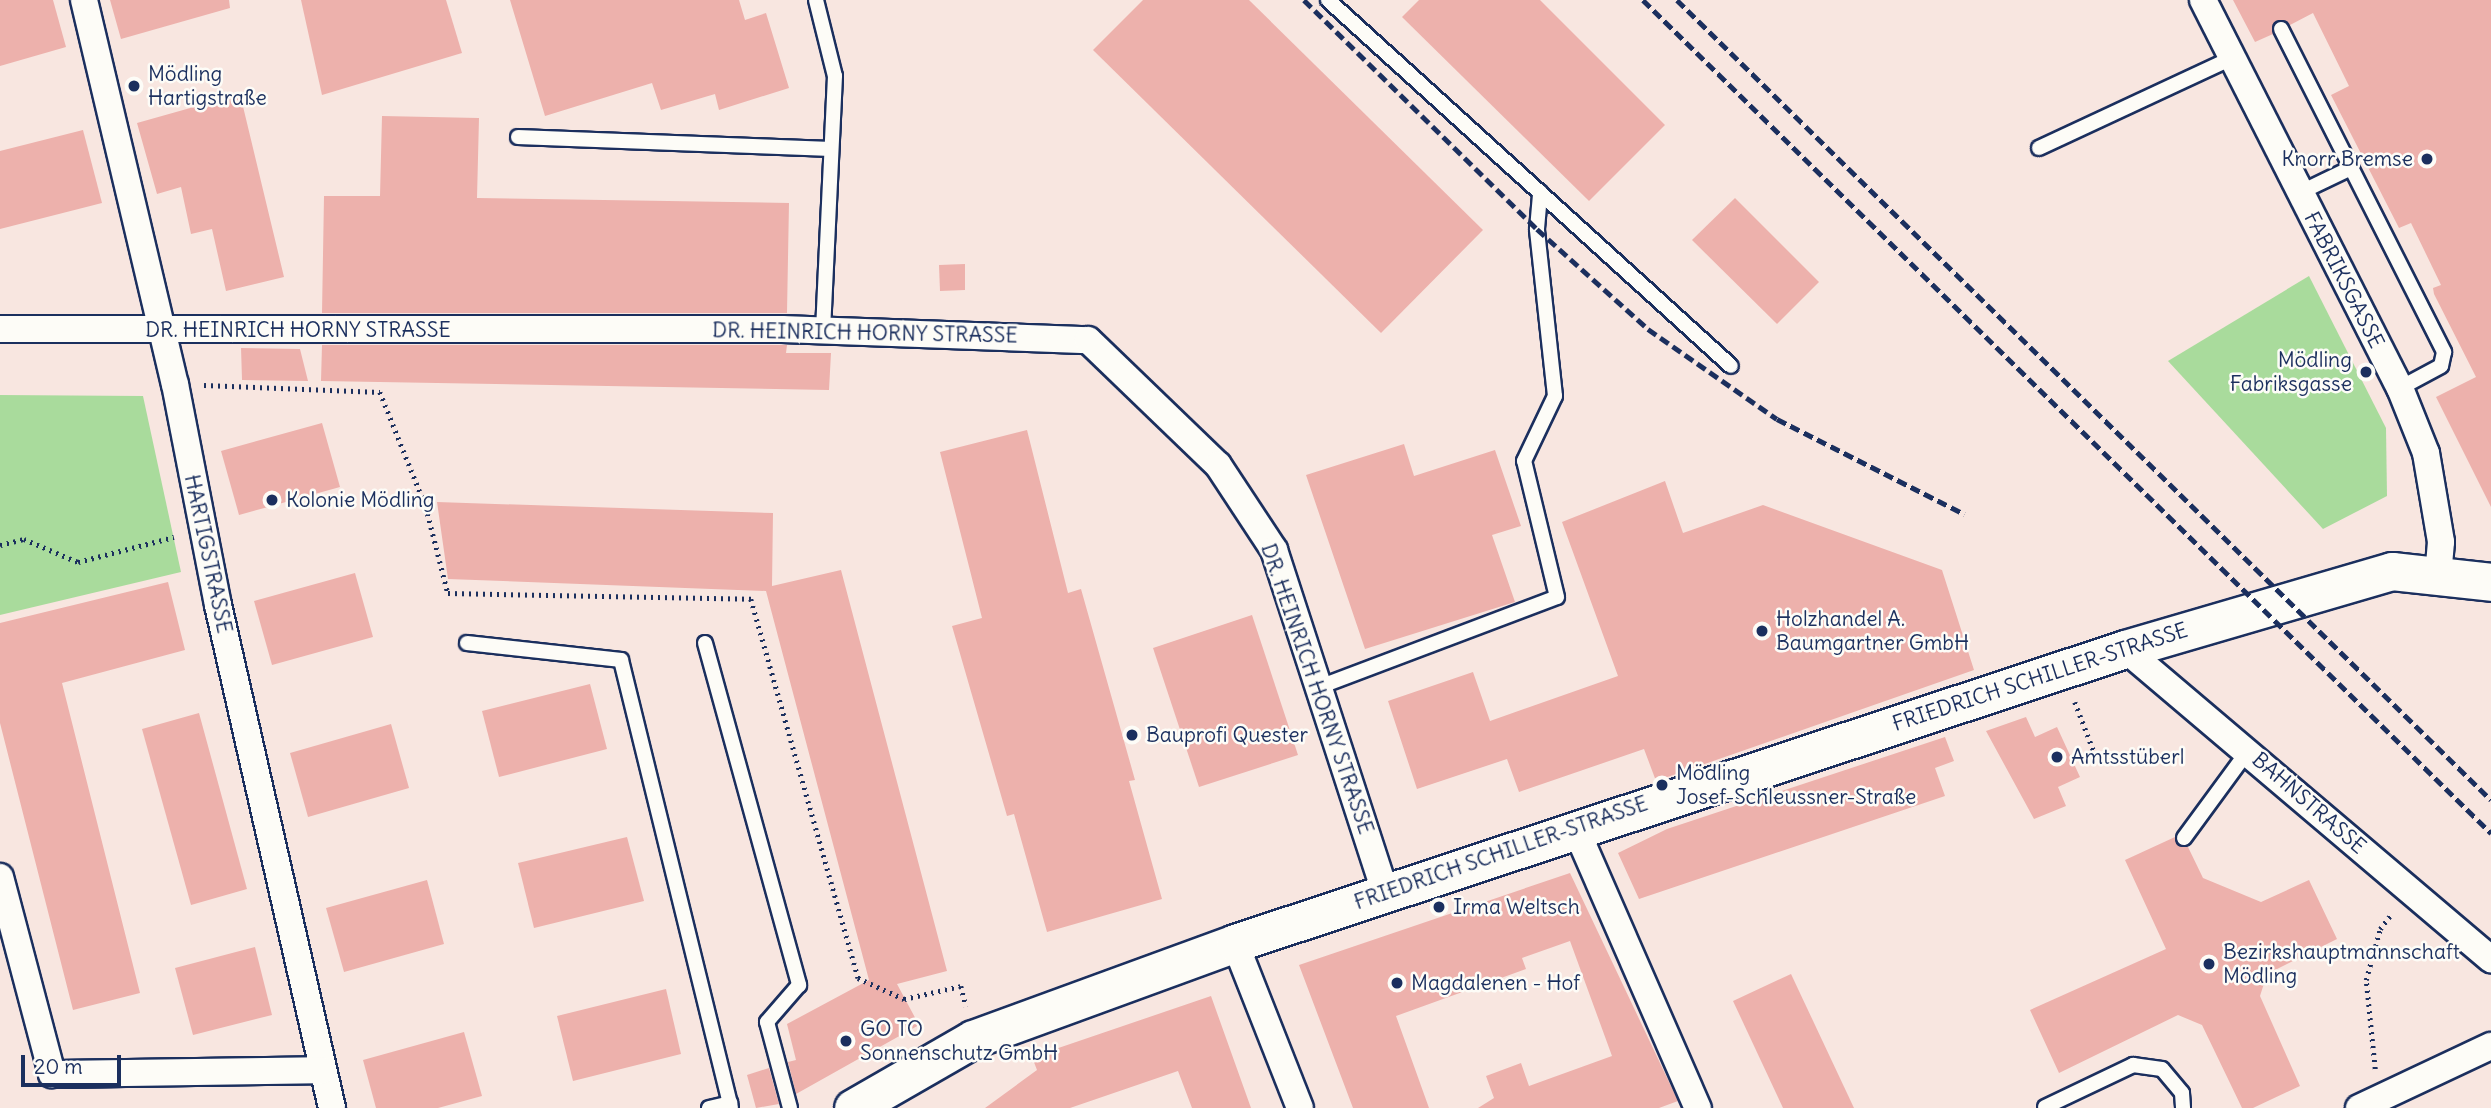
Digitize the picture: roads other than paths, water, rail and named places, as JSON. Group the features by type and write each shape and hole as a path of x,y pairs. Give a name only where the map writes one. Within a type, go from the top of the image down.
{"street":[{"name":"HARTIGSTRASSE","path":"84,0 175,384 202,530 332,1108"},
{"name":"FABRIKSGASSE","path":"2203,0 2230,59 2400,388 2426,453 2441,542 2438,575"},
{"name":"DR. HEINRICH HORNY STRASSE","path":"0,330 823,330 1088,340 1218,465 1274,550 1385,892"},
{"name":"FRIEDRICH SCHILLER-STRASSE","path":"853,1108 973,1039 1235,943 1575,827 2125,649 2392,570 2491,582"},
{"name":"BAHNSTRASSE","path":"2125,649 2491,959"},
{"path":"1575,827 1698,1108"},
{"path":"0,877 52,1074 322,1070"},
{"path":"1235,943 1300,1108"},
{"path":"2371,1102 2491,1046"}],"lane":[{"path":"816,0 835,76 823,330"},
{"path":"1328,0 1731,366"},
{"path":"2281,29 2444,352 2441,366 2400,388"},
{"path":"2039,148 2230,59"},
{"path":"518,137 831,149"},
{"path":"2299,193 2351,168"},
{"path":"1319,687 1557,597 1524,461 1555,396 1536,229 1540,192"},
{"path":"467,643 621,660 731,1105 709,1108"},
{"path":"705,643 799,985 768,1022 790,1108"},
{"path":"2184,838 2248,751"},
{"path":"2045,1107 2133,1065 2162,1069 2182,1093 2183,1108"}],"railway":[{"path":"1304,0 1537,229 1648,329 1777,419 1964,514"},
{"path":"1643,0 2491,833"},
{"path":"1677,0 2491,800"}],"place":[{"name":"Mödling Hartigstraße","path":"134,86"},
{"name":"Knorr Bremse","path":"2427,159"},
{"name":"Mödling Fabriksgasse","path":"2366,372"},
{"name":"Kolonie Mödling","path":"272,500"},
{"name":"Holzhandel A. Baumgartner GmbH","path":"1762,631"},
{"name":"Bauprofi Quester","path":"1132,735"},
{"name":"Amtsstüberl","path":"2057,757"},
{"name":"Mödling Josef-Schleussner-Straße","path":"1662,785"},
{"name":"Irma Weltsch","path":"1439,907"},
{"name":"Bezirkshauptmannschaft Mödling","path":"2209,964"},
{"name":"Magdalenen - Hof","path":"1397,983"},
{"name":"GO TO Sonnenschutz GmbH","path":"846,1041"}]}
